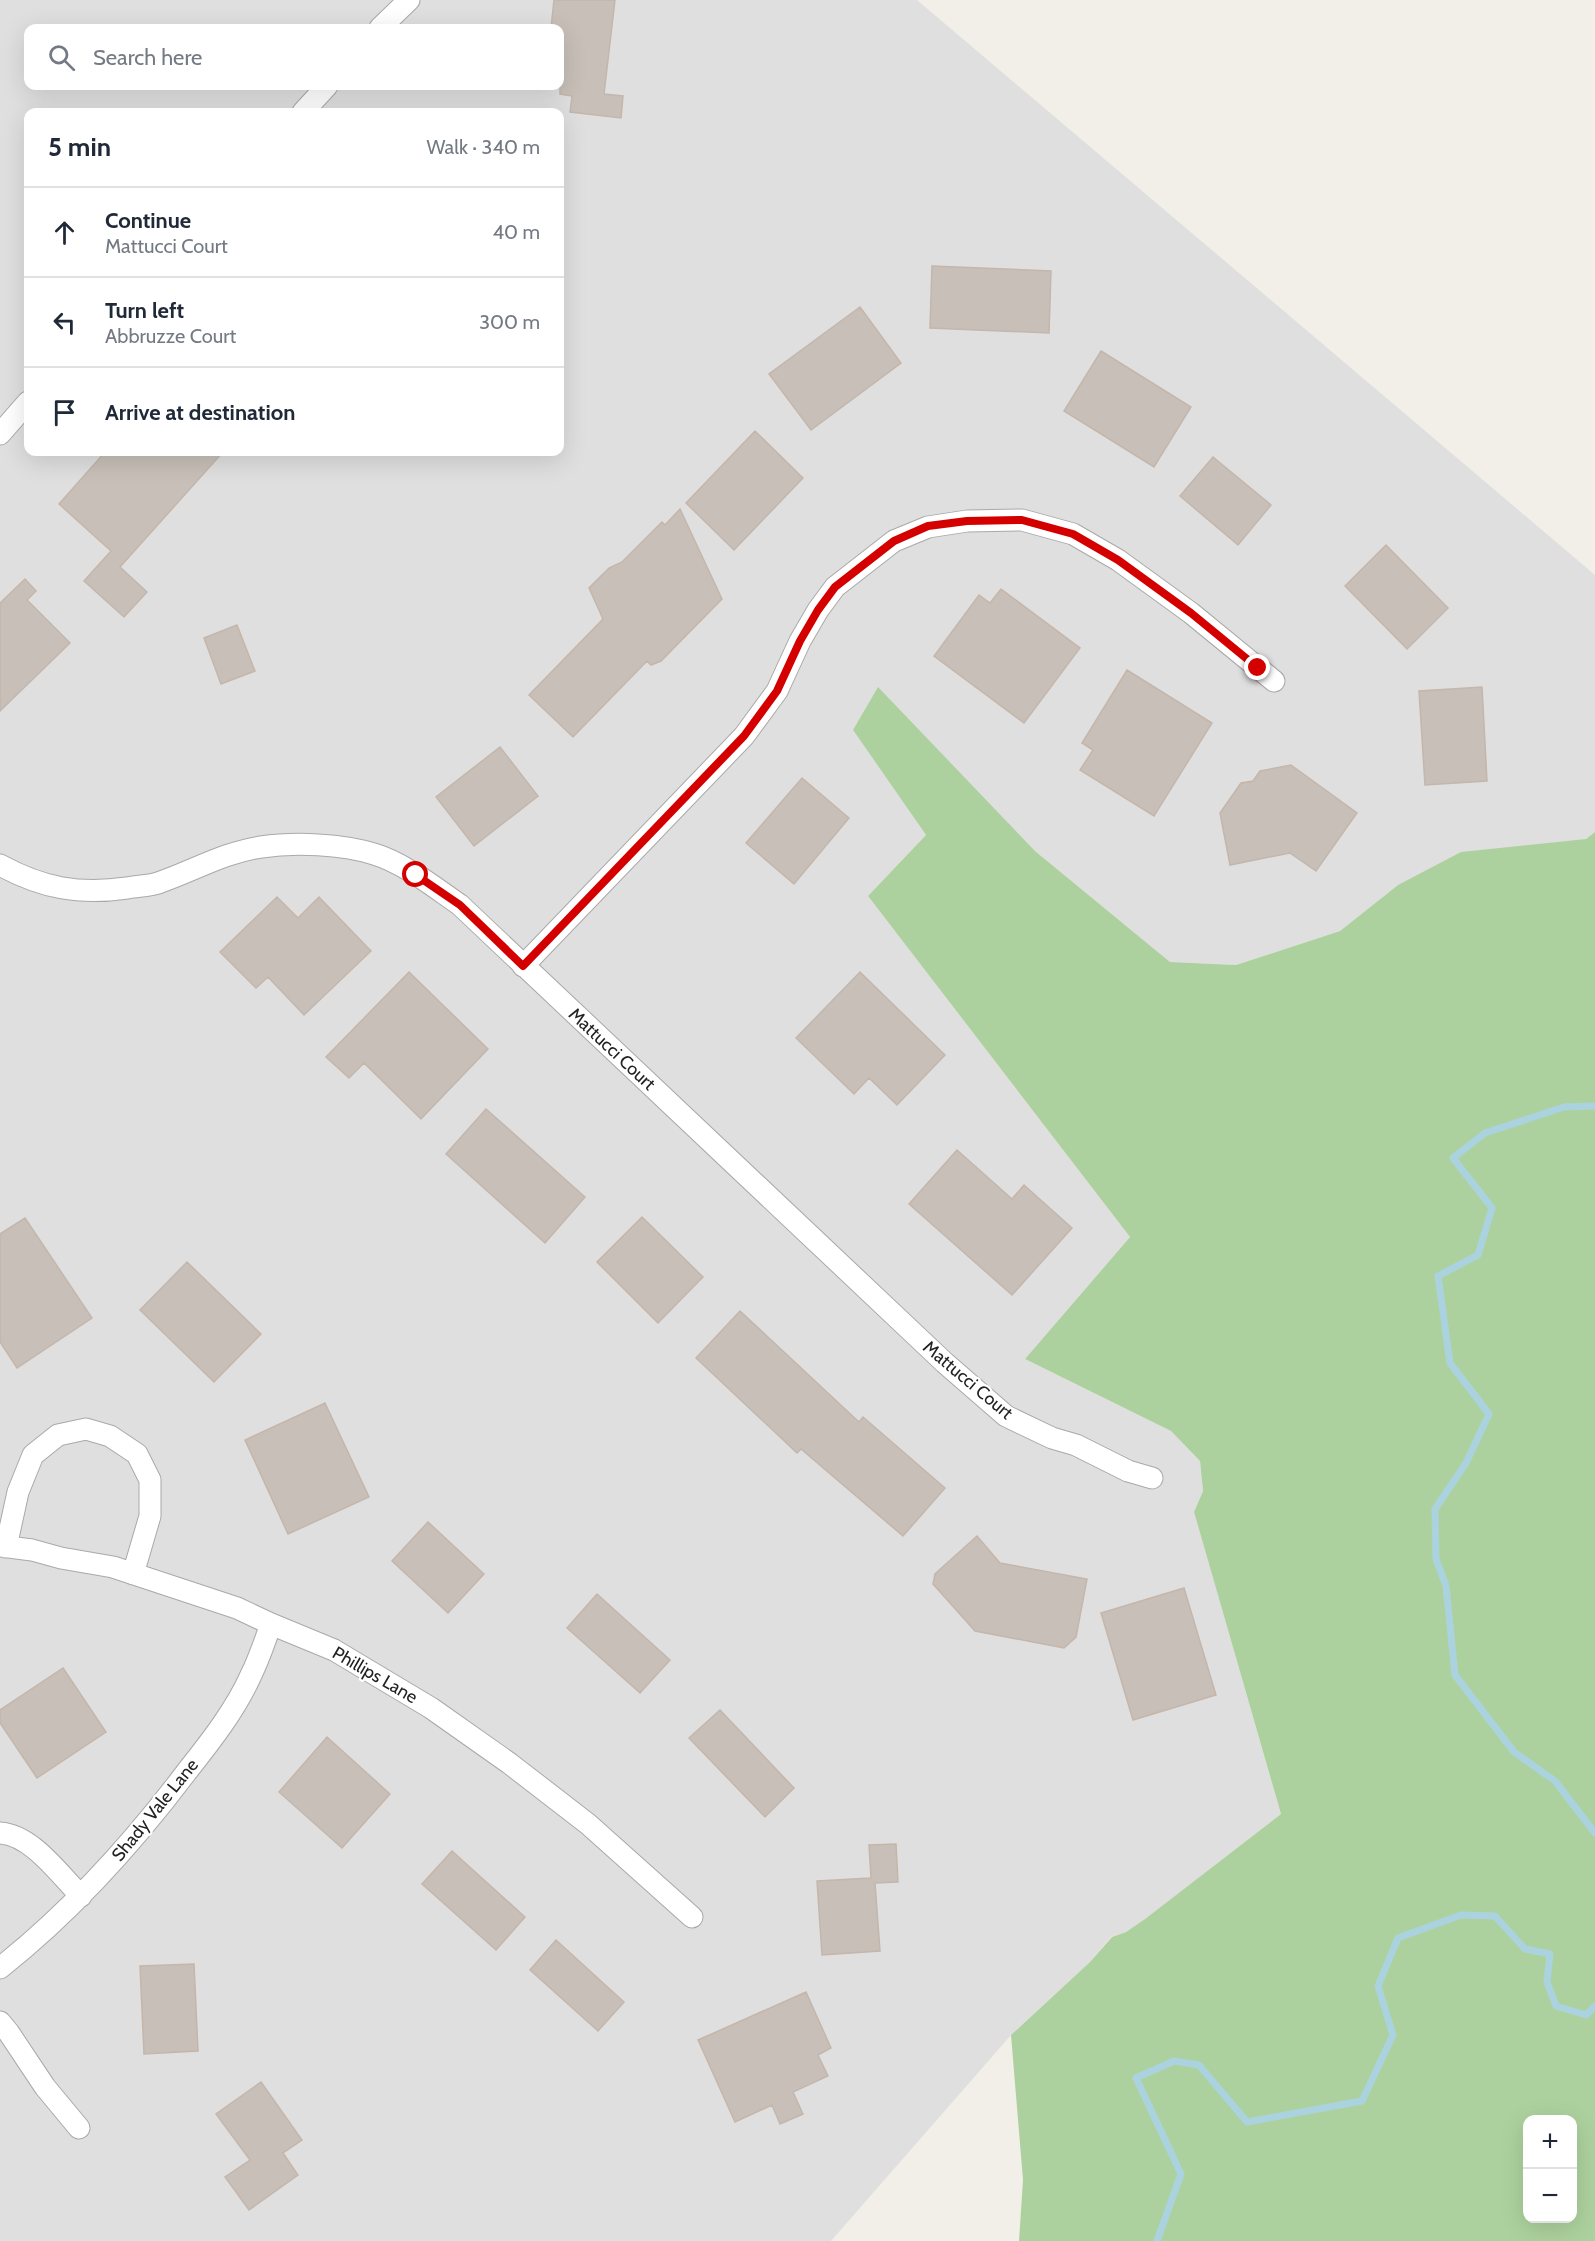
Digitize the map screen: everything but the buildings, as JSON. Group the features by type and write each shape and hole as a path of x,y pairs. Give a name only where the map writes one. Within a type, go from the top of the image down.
{"street":[{"path":"384,24 409,0"},
{"path":"307,108 323,90"},
{"path":"0,434 24,407"},
{"path":"523,966 744,736 777,691 800,641 835,587 894,541 928,526 967,521 1022,520 1073,534 1118,560 1191,613 1274,681"},
{"name":"Mattucci Court","path":"0,865 50,887 84,891 156,883 231,854 261,846 340,846 376,854 416,875 460,905 945,1363 1006,1416 1052,1438 1076,1445 1128,1470 1152,1478"},
{"path":"3,1546 18,1492 33,1455 58,1435 86,1429 110,1436 137,1454 150,1480 150,1516 133,1574"},
{"name":"Phillips Lane","path":"3,1546 113,1567 237,1608 334,1650 431,1708 509,1762 588,1824 692,1917"},
{"name":"Shady Vale Lane","path":"0,1968 81,1896 161,1805 225,1721 250,1677 271,1624"},
{"path":"0,1833 9,1834 33,1846 81,1896"},
{"path":"0,2022 45,2087 79,2128"}],"shaded area":[{"path":"0,0 917,0 1595,575 1595,832 1586,839 1398,885 1340,931 1236,965 1170,962 1035,851 853,730 926,835 868,896 1130,1237 1025,1359 1171,1431 1200,1461 1203,1491 1194,1512 1281,1814 1145,1919 1126,1932 1111,1937 1090,1962 1011,2035 831,2241 0,2241"}],"green space":[{"path":"878,687 1035,851 1170,962 1236,965 1340,931 1398,885 1461,852 1586,839 1595,832 1595,2241 1019,2241 1023,2180 1011,2035 1090,1962 1112,1937 1126,1932 1145,1919 1281,1814 1194,1512 1203,1491 1200,1461 1171,1431 1025,1359 1130,1237 868,896 926,835 853,730"}],"waterway":[{"path":"1595,1106 1564,1107 1485,1133 1453,1158 1492,1208 1478,1255 1438,1276 1450,1363 1489,1414 1466,1463 1435,1509 1436,1559 1446,1586 1455,1675 1514,1752 1555,1781 1595,1833"},
{"path":"1157,2241 1181,2174 1136,2078 1174,2061 1199,2065 1247,2122 1362,2101 1393,2035 1378,1986 1398,1938 1461,1915 1495,1916 1525,1949 1550,1954 1547,1982 1556,2006 1586,2015 1595,2006"}],"route":[{"path":"416,875 460,905 523,966 744,736 777,691 800,641 835,587 894,541 928,526 967,521 1022,520 1073,534 1118,560 1191,613 1258,668"}]}
